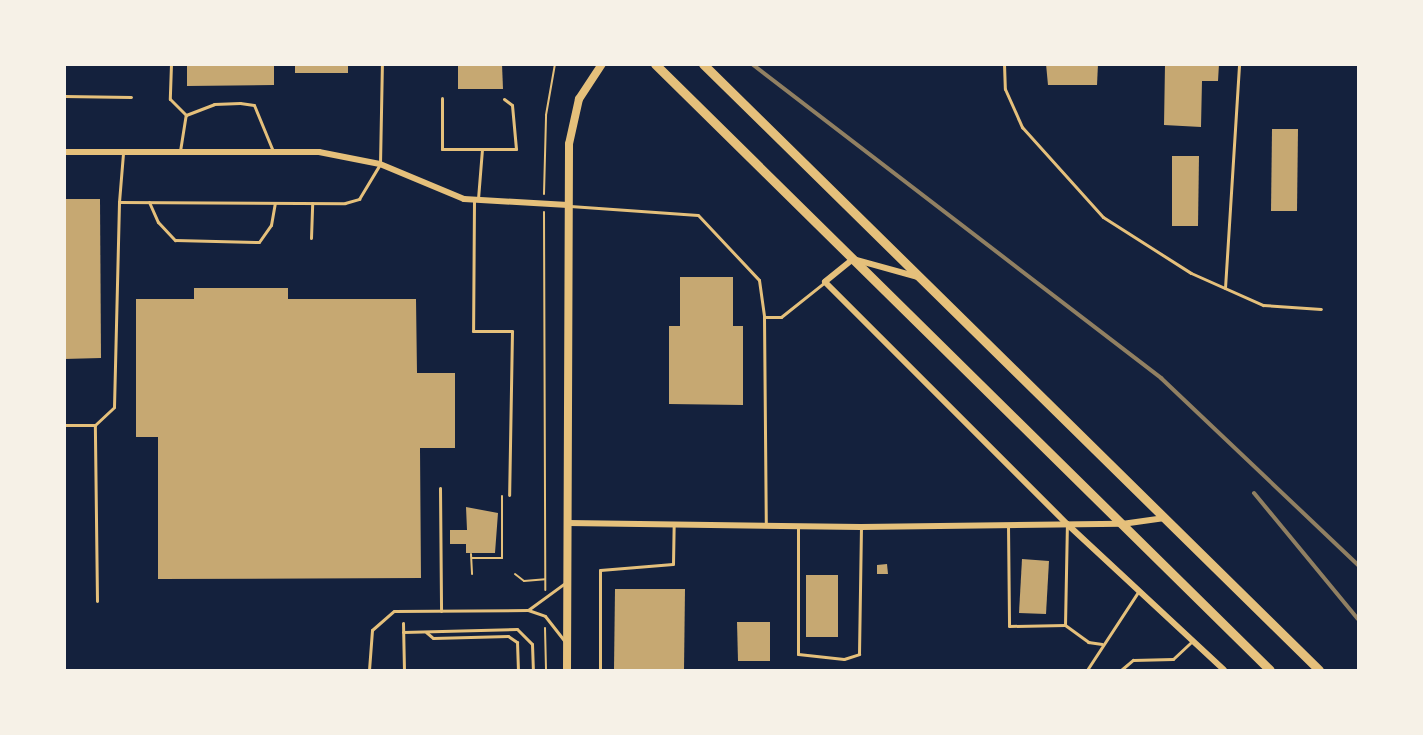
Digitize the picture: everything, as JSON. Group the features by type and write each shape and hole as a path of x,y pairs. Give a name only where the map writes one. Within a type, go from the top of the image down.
{"highway":[{"path":"656,64 1270,670"},
{"path":"703,64 1319,670"}],"main road":[{"path":"567,670 568,206 571,121 602,64"}],"street":[{"path":"64,152 320,152 380,164 476,201 568,206"},
{"path":"918,278 853,259 825,282 1067,524 1224,670"},
{"path":"568,523 861,527 1008,523 1122,524 1165,518"}],"lane":[{"path":"171,64 170,99 186,115"},
{"path":"119,202 312,203 359,199 380,164 382,64"},
{"path":"1004,64 1005,90 1022,127 1103,217 1225,288 1263,305 1321,309"},
{"path":"1225,288 1239,64"},
{"path":"64,96 131,97"},
{"path":"442,98 442,149 516,149 512,105 504,99"},
{"path":"186,115 214,104 254,105 273,151"},
{"path":"180,151 186,115"},
{"path":"482,149 476,201 473,331 512,331 509,495"},
{"path":"64,425 95,425 114,407 119,202 124,151"},
{"path":"149,202 158,222 175,240 258,242 271,225 275,203"},
{"path":"311,238 312,203"},
{"path":"568,206 698,215 759,280 764,317 766,526"},
{"path":"764,317 781,317 825,282"},
{"path":"95,425 97,600"},
{"path":"440,488 441,611"},
{"path":"1008,523 1010,626 1065,625 1088,642 1103,644"},
{"path":"600,670 600,570 674,564 674,524"},
{"path":"1065,625 1067,524"},
{"path":"798,527 798,654 844,659 860,654 861,527"},
{"path":"528,610 545,602 568,579"},
{"path":"1087,670 1139,590"},
{"path":"369,670 376,623 394,611 528,610 545,616 567,645"},
{"path":"403,623 404,670"},
{"path":"403,632 517,628 532,644 533,670"},
{"path":"426,632 433,638 508,636 517,642 518,670"},
{"path":"1121,670 1133,660 1173,659 1193,640"}],"path":[{"path":"545,602 544,205 546,115 555,64"},
{"path":"472,574 471,556 502,558 502,494"},
{"path":"515,574 524,580 545,579"},
{"path":"545,616 546,670"}],"building":[{"path":"187,64 274,64 274,85 187,86"},
{"path":"295,64 348,64 348,73 295,73"},
{"path":"458,64 502,64 503,89 458,89"},
{"path":"1046,64 1098,64 1097,85 1048,85"},
{"path":"1165,64 1219,64 1218,81 1202,81 1201,127 1164,125"},
{"path":"1272,129 1298,129 1297,211 1271,211"},
{"path":"1172,156 1199,156 1198,226 1172,226"},
{"path":"64,199 100,199 101,358 64,359"},
{"path":"680,277 733,277 733,326 743,326 743,405 669,404 669,326 680,326"},
{"path":"194,288 288,288 288,299 416,299 417,373 455,373 455,448 420,448 421,578 158,579 158,437 136,437 136,299 194,299"},
{"path":"466,507 498,513 495,553 466,553 466,544 450,544 450,530 467,530"},
{"path":"1022,559 1049,561 1046,614 1019,613"},
{"path":"887,564 888,574 877,574 877,565"},
{"path":"806,575 838,575 838,637 806,637"},
{"path":"615,589 685,589 684,670 614,669"},
{"path":"737,622 770,622 770,661 738,661"}],"railway":[{"path":"752,64 1161,378 1358,565"},
{"path":"1254,493 1358,619"}]}
